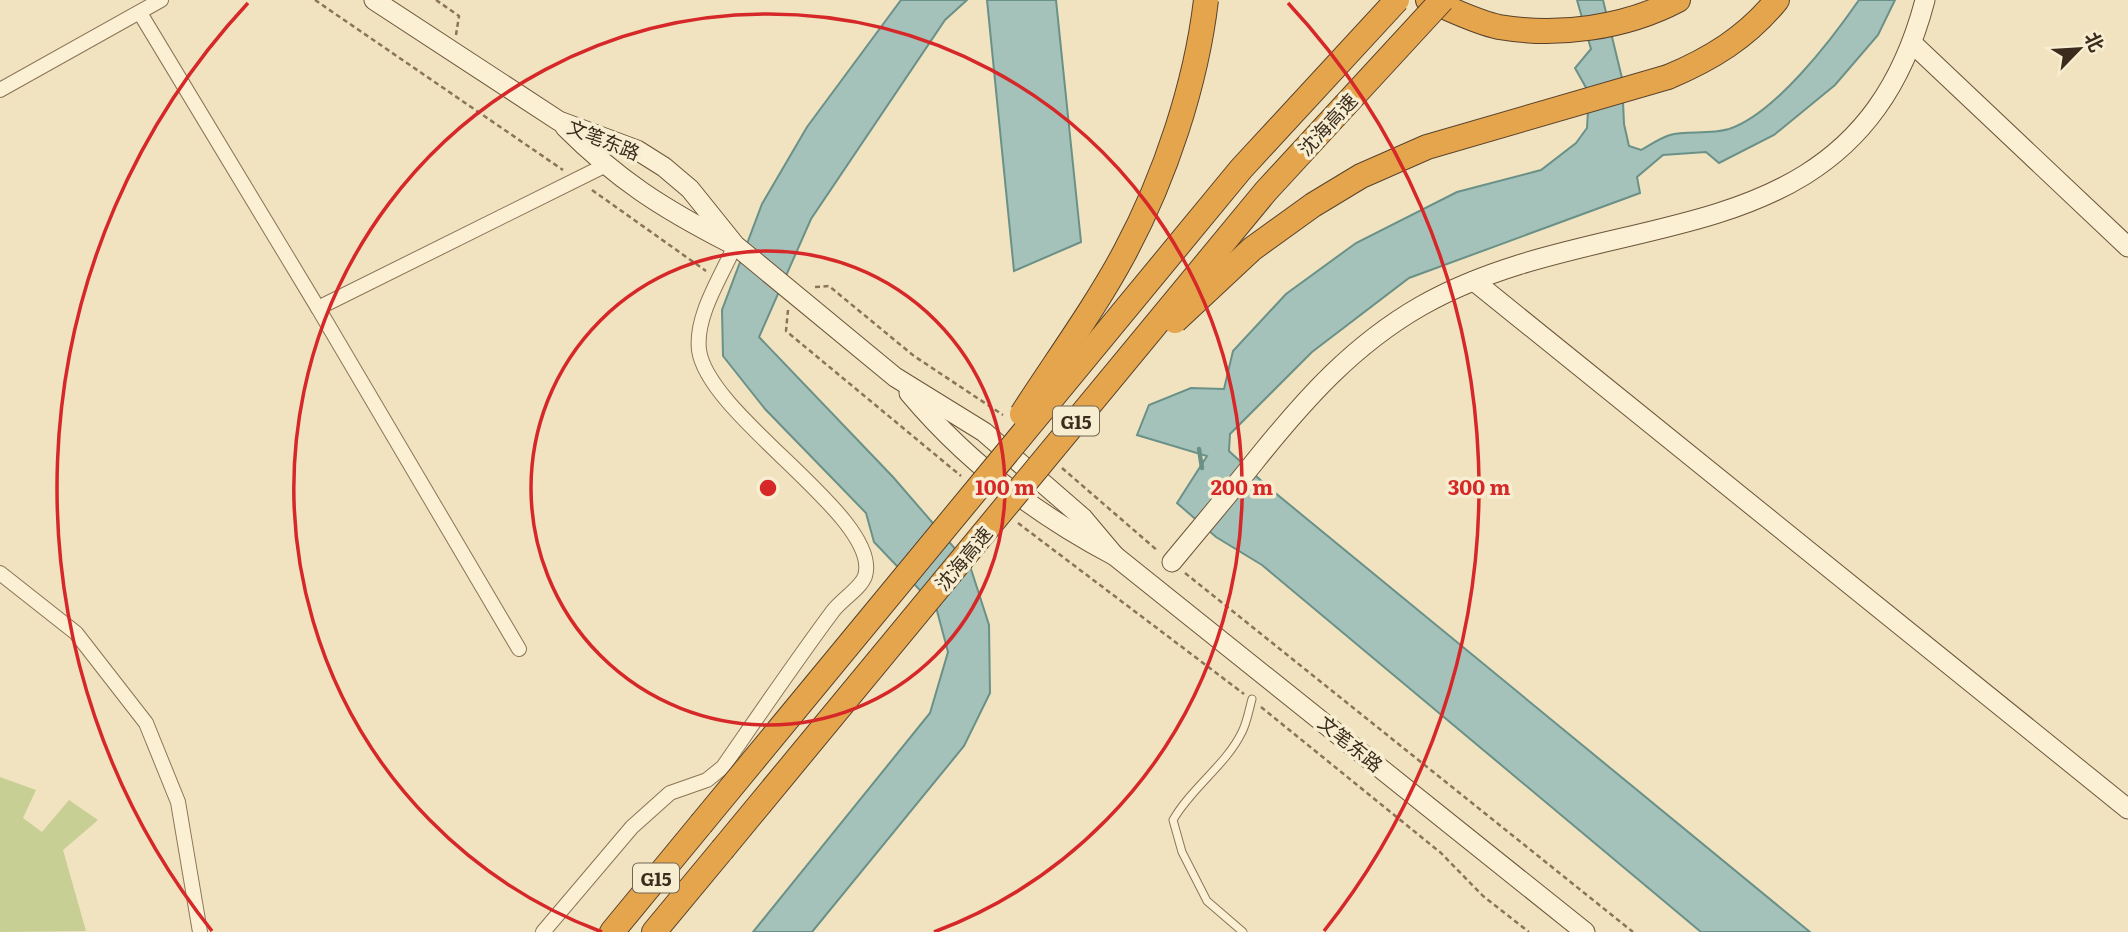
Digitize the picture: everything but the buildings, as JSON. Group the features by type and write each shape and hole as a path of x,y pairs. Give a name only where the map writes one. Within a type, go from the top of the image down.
{"highway":[{"path":"967,494 1125,252 1161,171 1188,90 1206,0"},
{"name":"沈海高速","path":"612,932 967,494 1241,169 1397,0"},
{"path":"1428,0 1499,27 1563,30 1617,24 1678,0"},
{"name":"沈海高速","path":"654,932 1007,514 1266,191 1442,0"},
{"path":"1007,514 1154,341 1252,248 1313,205 1361,176 1427,147 1668,77 1708,60 1735,41 1777,0"}],"street":[{"path":"0,90 160,0"},
{"name":"文笔东路","path":"374,0 559,121 604,166 668,211 736,246"},
{"path":"1172,562 1312,392 1356,349 1421,306 1474,281 1734,210 1790,185 1834,153 1870,117 1898,75 1912,43 1925,0"},
{"path":"140,13 519,649"},
{"path":"1912,43 2128,247"},
{"name":"文笔东路","path":"559,121 637,150 664,167 690,189 736,246 895,377 984,432 1083,519 1115,556 1585,932"},
{"path":"318,308 604,166"},
{"path":"543,932 632,827 670,793 707,780 723,768 802,652 838,604 864,578 866,561 846,522 741,415 714,381 699,351 700,324 736,246"},
{"path":"1474,281 2128,809"},
{"name":"文笔东路","path":"895,377 935,424 996,478 1062,528 1115,556"},
{"path":"0,573 76,633 146,723 178,802 200,932"}],"lane":[{"path":"1243,932 1207,901 1182,852 1173,820 1186,798 1227,754 1242,732 1252,699"}],"path":[{"path":"315,0 577,179 719,281"},
{"path":"436,0 459,16 454,52"},
{"path":"967,494 786,331 790,290 829,286 914,356 1008,419"},
{"path":"1055,462 1172,562 1633,932"},
{"path":"1007,514 1252,699 1441,853 1483,896 1530,932"}],"green space":[{"path":"0,777 36,790 23,818 42,832 69,800 98,820 63,850 86,931 0,932"}],"water":[{"path":"901,0 967,0 945,20 811,219 759,337 893,477 970,566 989,625 990,693 964,746 812,932 753,932 930,713 948,652 936,607 874,542 866,513 765,409 723,356 722,310 762,204 807,127"},
{"path":"987,0 1056,0 1081,242 1014,271"},
{"path":"1577,0 1603,0 1622,78 1624,124 1629,146 1641,150 1670,135 1721,131 1747,121 1801,74 1859,0 1895,0 1878,35 1835,85 1774,135 1719,163 1706,152 1663,155 1637,177 1640,193 1409,278 1312,352 1230,434 1229,451 1268,487 1810,932 1701,932 1262,565 1216,537 1177,503 1207,456 1137,435 1149,405 1191,388 1224,389 1233,351 1286,294 1356,243 1457,192 1541,170 1576,143 1587,128 1589,93 1575,68 1591,49"}],"waterway":[{"path":"1199,449 1202,468"}]}
